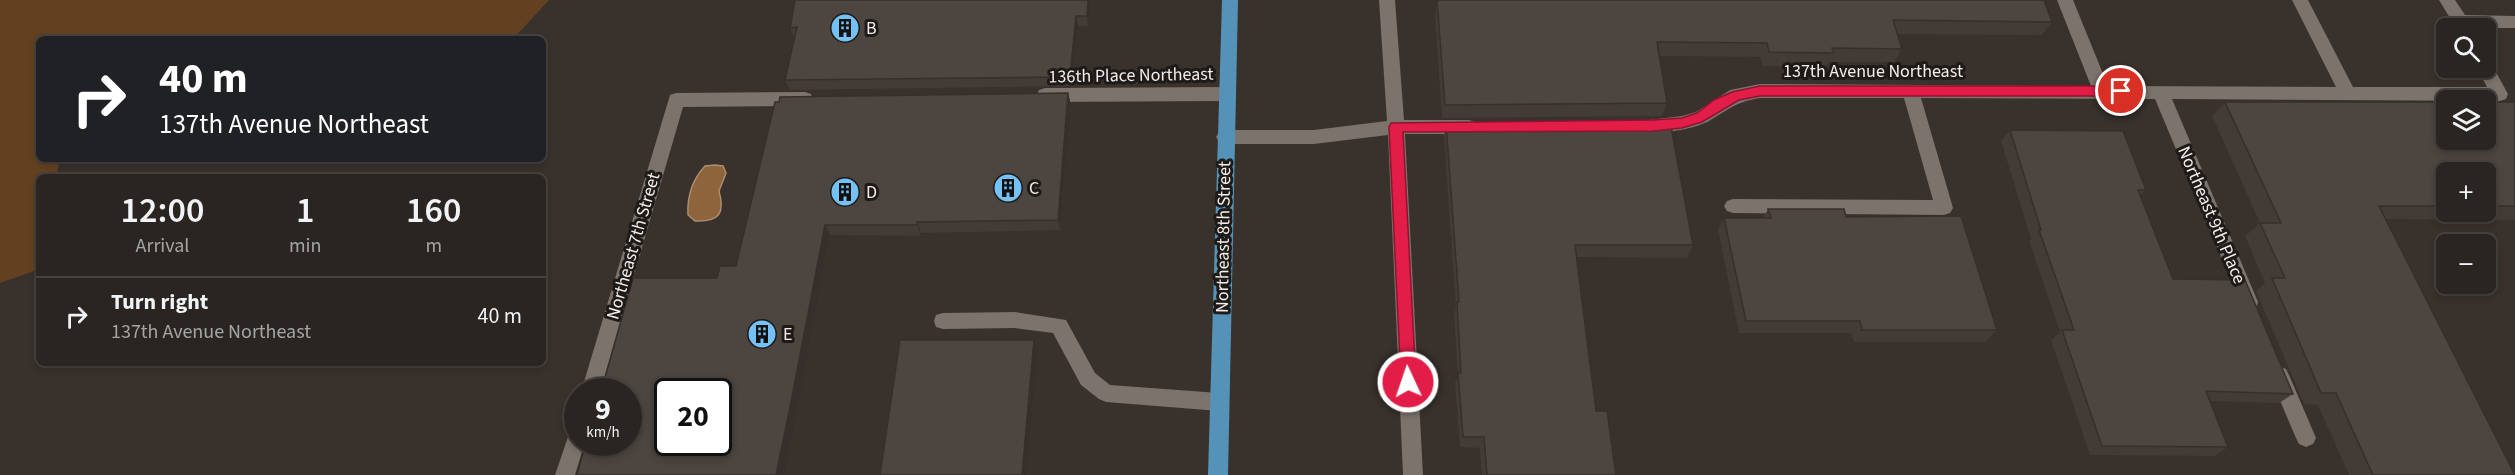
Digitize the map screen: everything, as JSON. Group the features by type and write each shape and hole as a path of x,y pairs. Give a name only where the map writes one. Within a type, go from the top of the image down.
{"main road":[{"name":"Northeast 8th Street","path":"1218,475 1230,0"}],"lane":[{"path":"1387,0 1396,127 1413,475"},
{"path":"2066,0 2102,91"},
{"path":"2300,0 2347,92"},
{"path":"2447,0 2458,18"},
{"path":"2496,23 2515,22"},
{"name":"137th Avenue Northeast","path":"2492,78 2507,98"},
{"name":"137th Avenue Northeast","path":"1629,126 1682,123 1702,117 1736,95 1760,91 2347,92 2507,98"},
{"path":"1733,206 1944,208 1910,91"},
{"name":"Northeast 9th Place","path":"2160,91 2256,319"},
{"name":"136th Place Northeast","path":"1024,96 1226,94"},
{"name":"Northeast 7th Street","path":"594,378 676,100 825,98"},
{"path":"1225,137 1314,136 1396,127 1487,126"},
{"path":"943,321 1015,320 1059,326 1088,379 1106,393 1219,402"},
{"path":"2274,362 2306,438"},
{"path":"565,475 571,456"}],"shaded area":[{"path":"0,0 549,0 516,36 36,36 36,162 59,162 57,174 36,174 36,262 34,271 0,283"},
{"path":"705,166 723,166 726,173 719,191 721,210 715,218 695,221 688,215 691,189"}],"building":[{"path":"795,0 1088,0 1087,16 1076,16 1070,77 785,80 797,27 790,28"},
{"path":"1437,0 2044,0 2052,22 1893,20 1902,49 1832,48 1834,53 1769,52 1767,43 1657,42 1667,103 1445,105"},
{"path":"1068,93 1058,220 917,222 917,225 825,225 776,475 577,475 582,456 642,456 642,378 605,378 633,278 717,278 720,266 736,266 775,102 779,102 780,97"},
{"path":"2225,102 2436,102 2436,150 2496,150 2496,102 2515,102 2515,206 2496,206 2496,162 2436,162 2436,206 2379,206 2515,475 2373,475 2336,393 2321,393 2272,278 2285,278 2260,223 2281,223"},
{"path":"1670,121 1693,245 1575,245 1596,411 1607,411 1616,475 1487,475 1484,437 1463,437 1458,372 1461,373 1457,302 1459,302 1446,123"},
{"path":"2010,130 2123,131 2146,190 2138,190 2173,279 2245,280 2293,394 2206,391 2228,447 2102,446 2062,330 2074,330 2039,230 2041,230"},
{"path":"1768,209 1844,209 1846,217 1961,216 1997,330 1862,330 1860,321 1746,321 1724,218 1771,218"},
{"path":"900,340 1034,340 1022,475 880,475"}],"place":[{"name":"B","path":"845,28"},
{"name":"C","path":"1008,188"},
{"name":"D","path":"845,192"},
{"name":"E","path":"762,334"}],"route":[{"path":"1408,382 1396,127 1653,126 1682,123 1702,117 1736,95 1760,91 2121,91"}]}
